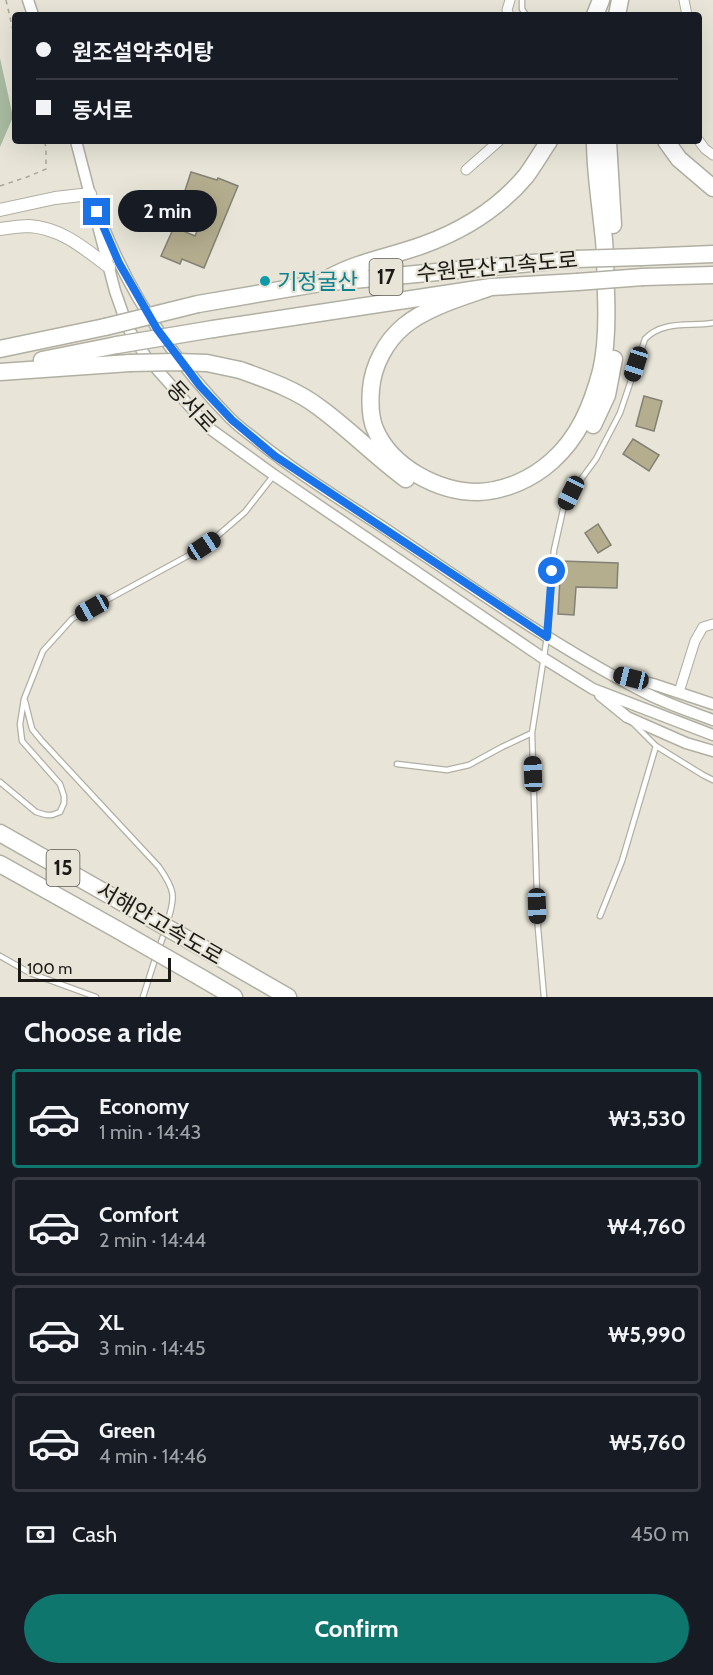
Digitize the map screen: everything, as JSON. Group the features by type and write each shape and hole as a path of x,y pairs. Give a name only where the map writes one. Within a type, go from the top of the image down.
{"highway":[{"path":"321,283 344,270 370,260 423,246 457,231 492,209 526,176 547,144"},
{"path":"491,287 415,318 402,328 378,360 372,380 370,403 375,428 388,449 407,468 433,483 459,490 478,492 507,487 537,473 552,461 577,431 595,393 602,366 607,323 604,233 595,166 595,144"},
{"path":"0,370 176,362 207,363 240,370 265,378 320,408 392,469 435,494 461,500 488,501 511,496 543,481 569,460 584,441 607,395 615,355 616,333 616,286 608,144"},
{"path":"668,144 679,159 713,188"},
{"name":"수원문산고속도로","path":"0,349 105,327 198,304 321,283 575,259 713,254"},
{"name":"수원문산고속도로","path":"0,370 117,345 491,287 713,275"},
{"name":"서해안고속도로","path":"0,833 288,997"},
{"name":"서해안고속도로","path":"0,864 234,997"}],"main road":[{"path":"0,210 55,198 90,194"},
{"path":"0,228 28,226 57,231 81,245 109,267"}],"street":[{"name":"동서로","path":"77,144 115,291 128,328 146,357 209,428 274,475 543,658 593,689 627,717 713,751"},
{"path":"466,170 496,144"},
{"path":"701,144 713,155"},
{"name":"동서로","path":"90,194 119,263 157,329 200,386 232,420 275,456 547,637 644,692 713,720"},
{"path":"679,692 695,641 703,627 713,624"},
{"name":"동서로","path":"609,673 653,684 713,704"},
{"name":"동서로","path":"593,689 713,735"}],"lane":[{"path":"544,997 538,928 532,733 547,637 554,550 563,510 571,493 596,459 620,413 645,339 663,327 713,323"},
{"path":"0,782 36,812 52,815 60,812 64,796 60,784 22,741 20,724 24,699 43,651 72,619 193,553 215,538 245,512 274,475"},
{"path":"24,699 32,729 159,867 169,881 174,901 144,997"},
{"path":"627,717 656,746 713,780"},
{"path":"397,764 447,770 469,765 532,733"},
{"path":"600,916 622,861 656,746"},
{"path":"0,956 30,973 96,997"}],"path":[{"path":"6,0 12,26"},
{"path":"0,186 46,169 45,144"}],"green space":[{"path":"0,58 12,119 0,147"}],"building":[{"path":"191,172 217,180 218,178 238,186 204,268 182,259 180,264 161,256 174,227 195,236 203,217 201,216 203,213 180,206"},
{"path":"644,396 662,401 654,431 636,426"},
{"path":"633,439 659,455 649,471 623,454"},
{"path":"598,524 611,545 598,553 585,533"},
{"path":"561,561 618,563 617,588 576,587 574,615 558,614"}],"place":[{"name":"기정굴산","path":"265,281"}],"route":[{"path":"97,212 119,263 157,329 200,386 232,420 275,456 547,637 552,571"}]}
